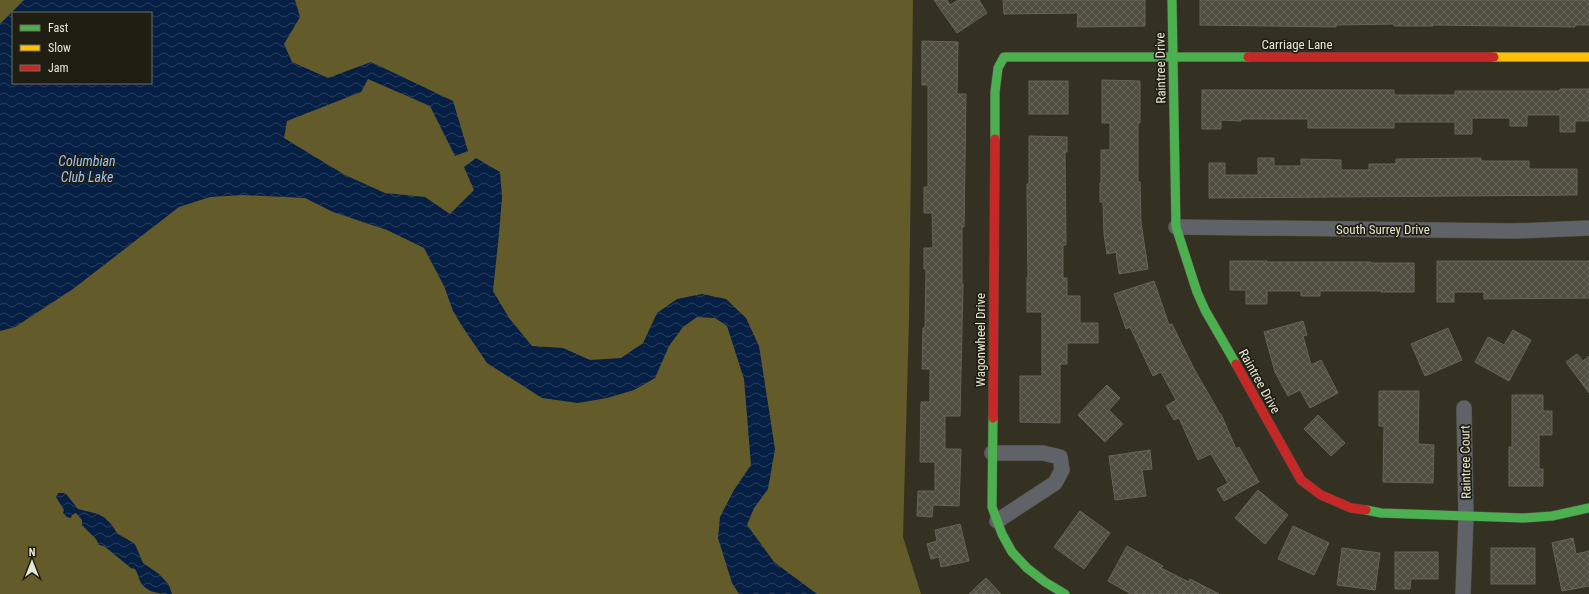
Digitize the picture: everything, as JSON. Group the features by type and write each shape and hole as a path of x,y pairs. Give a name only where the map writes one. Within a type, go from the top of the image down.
{"street":[{"name":"Raintree Drive","path":"1172,0 1176,227 1197,292 1205,310 1302,480 1321,495 1351,508 1381,513 1523,518 1552,516 1589,508"},
{"name":"Carriage Lane","path":"1004,57 1589,57"},
{"name":"Wagonwheel Drive","path":"1004,57 998,68 995,92 992,507 997,521 1016,557 1044,582 1065,594"},
{"name":"South Surrey Drive","path":"1176,227 1394,228 1516,231 1589,228"},
{"name":"Raintree Court","path":"1463,594 1466,516 1464,408"},
{"path":"992,452 1043,452 1060,457 1062,470 1055,483 997,521"}],"shaded area":[{"path":"0,0 913,0 909,319 903,537 921,594 0,594"}],"water":[{"name":"Columbian Club Lake","path":"24,0 295,0 300,17 284,44 292,62 328,78 371,62 453,101 468,151 455,156 430,106 368,79 361,92 287,121 284,138 345,175 385,193 425,197 450,214 474,190 464,167 476,158 500,172 502,197 493,291 509,318 532,346 563,348 590,360 621,358 643,343 657,313 677,299 702,294 726,299 746,318 759,346 775,449 768,489 754,508 747,525 774,562 817,594 739,594 732,583 718,538 720,517 734,490 751,465 744,379 727,326 715,318 697,317 683,327 669,346 655,378 634,390 607,398 578,403 542,398 487,363 453,311 444,286 424,248 387,230 333,212 305,198 243,195 210,197 179,207 73,289 15,327 0,331 0,24 12,12"},
{"path":"58,493 64,493 67,495 78,509 98,514 105,518 117,533 135,544 143,563 159,574 169,585 172,594 158,593 146,588 140,581 135,569 131,568 104,546 99,545 96,539 82,525 82,520 76,513 72,515 71,518 67,517 63,513 64,510 56,497"}],"building":[{"path":"934,0 947,0 950,5 958,0 979,0 987,13 957,33"},
{"path":"1003,0 1145,0 1145,26 1077,27 1078,13 1004,14"},
{"path":"1200,0 1589,0 1589,25 1575,25 1575,27 1433,25 1394,26 1394,24 1336,25 1336,27 1200,25"},
{"path":"922,41 958,42 957,94 966,94 964,227 962,227 963,284 960,416 945,416 945,449 961,449 959,506 933,505 932,517 917,516 918,491 935,491 935,462 920,462 921,402 930,402 930,369 922,369 923,328 925,328 926,269 924,269 924,248 933,248 932,213 924,213 924,187 928,187 928,85 922,85"},
{"path":"1102,80 1140,81 1138,182 1140,182 1141,222 1148,269 1119,274 1116,252 1107,254 1104,234 1103,202 1100,202 1101,150 1110,150 1110,123 1102,123"},
{"path":"1029,81 1068,81 1068,114 1029,114"},
{"path":"1560,89 1589,89 1589,121 1575,121 1575,132 1560,132 1560,115 1527,115 1527,126 1510,126 1510,118 1472,118 1472,134 1455,134 1455,122 1394,122 1394,128 1308,128 1308,119 1241,119 1241,121 1221,120 1221,129 1202,129 1202,90 1394,90 1394,95 1455,95 1455,91 1560,91"},
{"path":"1029,136 1067,137 1067,152 1065,152 1066,245 1063,245 1063,278 1067,278 1067,296 1080,296 1080,323 1098,323 1098,343 1067,343 1067,364 1060,364 1060,423 1020,422 1020,376 1042,376 1042,312 1027,312 1027,184 1029,184"},
{"path":"1258,158 1274,158 1274,166 1301,166 1301,159 1341,160 1341,170 1369,170 1369,164 1396,164 1396,159 1481,158 1481,161 1529,161 1529,169 1577,169 1577,195 1209,198 1209,163 1225,163 1225,175 1258,175"},
{"path":"1230,261 1414,263 1414,292 1320,291 1320,296 1301,296 1301,291 1267,291 1267,304 1246,304 1246,290 1230,290"},
{"path":"1437,261 1589,261 1589,298 1484,299 1484,292 1454,292 1454,302 1437,302"},
{"path":"1154,281 1169,325 1172,324 1193,367 1221,414 1236,449 1239,447 1259,482 1224,501 1217,489 1228,483 1211,454 1198,460 1179,418 1174,420 1166,406 1176,400 1161,372 1153,376 1130,327 1126,329 1114,294"},
{"path":"1303,321 1307,335 1303,336 1311,365 1321,360 1338,393 1310,408 1300,390 1288,396 1275,372 1264,332"},
{"path":"1448,328 1462,360 1425,376 1411,344"},
{"path":"1513,330 1531,340 1509,381 1475,362 1488,337 1504,345"},
{"path":"1577,354 1583,361 1589,356 1589,393 1566,362"},
{"path":"1107,385 1120,398 1109,410 1123,424 1105,442 1078,415"},
{"path":"1379,391 1419,391 1418,444 1434,445 1433,483 1383,482 1384,426 1379,426"},
{"path":"1512,395 1543,395 1543,411 1552,411 1552,435 1539,435 1539,469 1543,469 1543,486 1509,486 1509,447 1512,447"},
{"path":"1318,415 1345,443 1331,456 1304,429"},
{"path":"1150,450 1152,469 1142,470 1146,496 1115,500 1109,456"},
{"path":"1258,490 1288,515 1265,544 1235,518"},
{"path":"1080,511 1110,533 1084,569 1054,547"},
{"path":"960,524 969,561 941,567 939,557 931,559 927,544 937,541 935,530"},
{"path":"1293,526 1329,543 1314,575 1278,559"},
{"path":"1573,538 1576,554 1589,551 1589,586 1562,591 1552,543"},
{"path":"1127,546 1163,566 1161,568 1189,582 1190,579 1219,594 1131,594 1108,581"},
{"path":"1342,548 1380,553 1375,590 1337,585"},
{"path":"1491,548 1535,548 1535,584 1491,584"},
{"path":"1395,552 1438,552 1438,579 1411,579 1410,589 1395,589"},
{"path":"986,578 1001,594 969,594"}],"traffic: fast":[{"path":"1172,0 1176,227 1197,292 1205,310 1236,364"},
{"path":"995,139 995,92 998,68 1004,57 1248,57"},
{"path":"993,418 992,507 1002,534 1012,552 1027,568 1045,582 1065,594"},
{"path":"1366,510 1381,513 1523,518 1552,516 1589,508"}],"traffic: slow":[{"path":"1494,57 1589,57"}],"traffic: jam":[{"path":"1248,57 1494,57"},
{"path":"993,418 995,139"},
{"path":"1236,364 1301,480 1321,495 1351,508 1366,510"}]}
